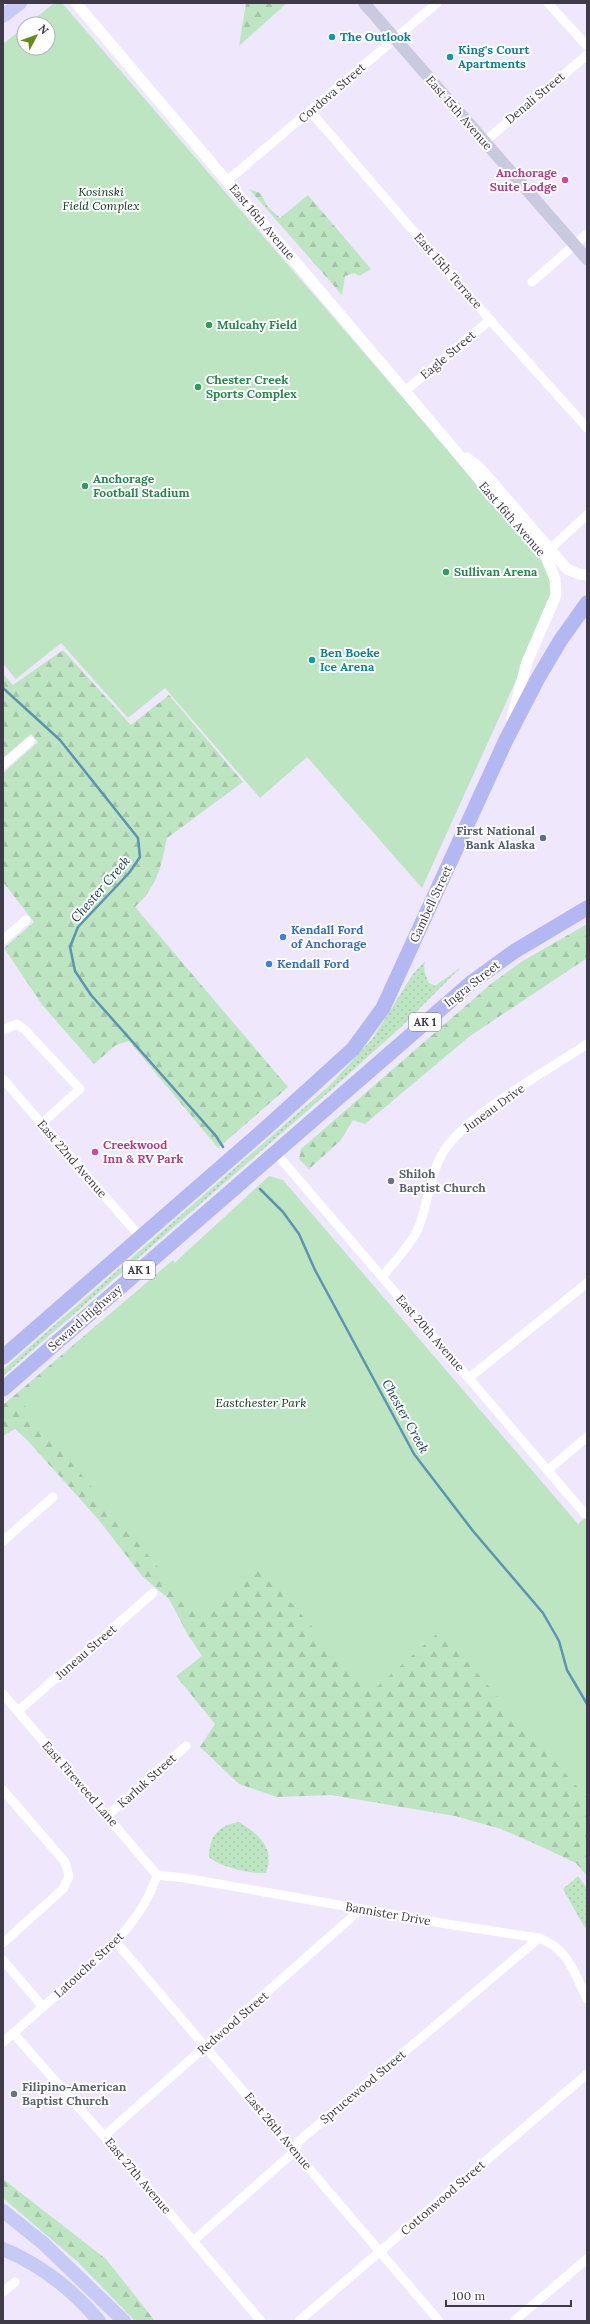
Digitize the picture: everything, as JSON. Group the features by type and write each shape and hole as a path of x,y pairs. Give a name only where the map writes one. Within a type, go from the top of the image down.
{"highway":[{"name":"Gambell Street","path":"259,1134 353,1049 383,1008 506,740 537,680 560,641 587,603"},
{"name":"Ingra Street","path":"275,1152 472,982 515,951 587,908"},
{"name":"Seward Highway","path":"3,1357 259,1134"},
{"name":"Seward Highway","path":"3,1389 275,1152"}],"main road":[{"path":"3,16 20,3"},
{"name":"East 15th Avenue","path":"364,3 587,259"},
{"path":"3,2211 43,2243 124,2321"},
{"path":"3,2249 36,2266 72,2292 99,2321"}],"street":[{"name":"East 16th Avenue","path":"76,3 405,391 507,514 546,557 555,579 556,595 527,662 506,740"},
{"name":"Cordova Street","path":"227,181 311,112 437,3"},
{"path":"548,3 587,46"},
{"name":"Denali Street","path":"484,142 587,55"},
{"name":"East 15th Terrace","path":"311,112 490,320 587,428"},
{"path":"532,282 587,234"},
{"name":"Eagle Street","path":"405,391 490,320"},
{"name":"East 16th Avenue","path":"448,442 480,468 567,569 579,574 587,575"},
{"path":"550,549 587,515"},
{"path":"3,765 30,741"},
{"path":"3,940 26,920"},
{"path":"3,1030 16,1024 25,1030 80,1089 41,1124"},
{"name":"Juneau Drive","path":"382,1277 404,1251 417,1231 430,1180 442,1155 464,1128 485,1111 587,1044"},
{"name":"East 22nd Avenue","path":"3,1079 141,1238"},
{"name":"East 20th Avenue","path":"275,1152 549,1469 586,1514"},
{"path":"469,1378 587,1283"},
{"path":"549,1469 587,1437"},
{"path":"3,1541 53,1497"},
{"name":"Juneau Street","path":"18,1711 153,1593"},
{"name":"East Fireweed Lane","path":"5,1699 18,1711 108,1815 157,1875"},
{"name":"Karluk Street","path":"108,1815 186,1746"},
{"path":"3,1790 65,1862 69,1876 63,1889 3,1943"},
{"name":"Bannister Drive","path":"157,1875 540,1938 554,1943 565,1955 587,1999"},
{"name":"Latouche Street","path":"3,2042 116,1942 133,1921 151,1894 157,1875"},
{"name":"Redwood Street","path":"104,2136 361,1909"},
{"name":"Sprucewood Street","path":"193,2241 295,2151 299,2141 540,1938"},
{"name":"East 26th Avenue","path":"116,1942 439,2321"},
{"path":"3,1960 43,2007"},
{"name":"East 27th Avenue","path":"13,2033 104,2136 261,2321"},
{"name":"Cottonwood Street","path":"300,2321 587,2074"},
{"path":"514,2321 587,2260"},
{"path":"3,2292 15,2282"}],"green space":[{"name":"Chester Creek Sports Complex","path":"54,3 62,3 561,581 422,888 307,757 260,798 165,688 128,718 61,643 16,679 3,664 3,44 16,33 16,56 56,56 56,16 38,16"},
{"path":"246,3 287,3 239,46"},
{"path":"249,189 260,193 268,207 280,218 308,195 371,269 359,276 354,273 345,276 342,295"},
{"path":"63,650 131,725 169,695 243,782 167,838 163,858 154,883 143,899 135,907 288,1087 218,1148 129,1041 116,1045 94,1064 43,1006 4,948 34,922 3,882 3,773 38,742 31,734 3,758 3,674 13,685"},
{"path":"587,924 587,958 470,1036 365,1124 353,1120 340,1141 309,1169 299,1159 301,1149 492,983 521,962"},
{"path":"425,961 424,969 426,977 429,983 435,986 461,967 402,1026 331,1090 3,1376 3,1370 329,1086 373,1038 413,974"},
{"name":"Eastchester Park","path":"269,1176 283,1180 578,1524 587,1516 587,1798 440,1631 370,1693 259,1566 200,1618 22,1403"},
{"path":"173,1260 295,1484 587,1745 587,1876 576,1863 542,1847 501,1829 455,1816 331,1795 277,1797 239,1784 200,1747 215,1724 176,1676 202,1656 188,1635 169,1599 142,1576 98,1519 28,1441 15,1429 3,1436 3,1405"},
{"path":"239,1822 259,1837 264,1843 269,1856 266,1873 227,1867 209,1857 211,1843 216,1833 226,1826"},
{"path":"578,1876 587,1888 587,1927 585,1928 563,1889"},
{"path":"3,2179 106,2259 155,2321 135,2321 78,2262 3,2198"}],"waterway":[{"name":"Chester Creek","path":"3,688 60,740 138,838 140,857 129,873 78,927 70,947 75,971 91,995 216,1136 223,1147"},
{"name":"Chester Creek","path":"260,1189 283,1212 299,1234 315,1270 414,1454 473,1531 543,1613 559,1641 567,1670 587,1704"}],"place":[{"name":"The Outlook","path":"332,37"},
{"name":"King's Court Apartments","path":"450,57"},
{"name":"Anchorage Suite Lodge","path":"565,180"},
{"name":"Mulcahy Field","path":"209,325"},
{"name":"Chester Creek Sports Complex","path":"198,387"},
{"name":"Anchorage Football Stadium","path":"85,486"},
{"name":"Sullivan Arena","path":"446,572"},
{"name":"Ben Boeke Ice Arena","path":"312,660"},
{"name":"First National Bank Alaska","path":"543,838"},
{"name":"Kendall Ford of Anchorage","path":"283,937"},
{"name":"Kendall Ford","path":"269,964"},
{"name":"Creekwood Inn & RV Park","path":"95,1152"},
{"name":"Shiloh Baptist Church","path":"391,1181"},
{"name":"Filipino-American Baptist Church","path":"14,2094"}],"park label":[{"name":"Kosinski Field Complex","path":"101,199"}]}
